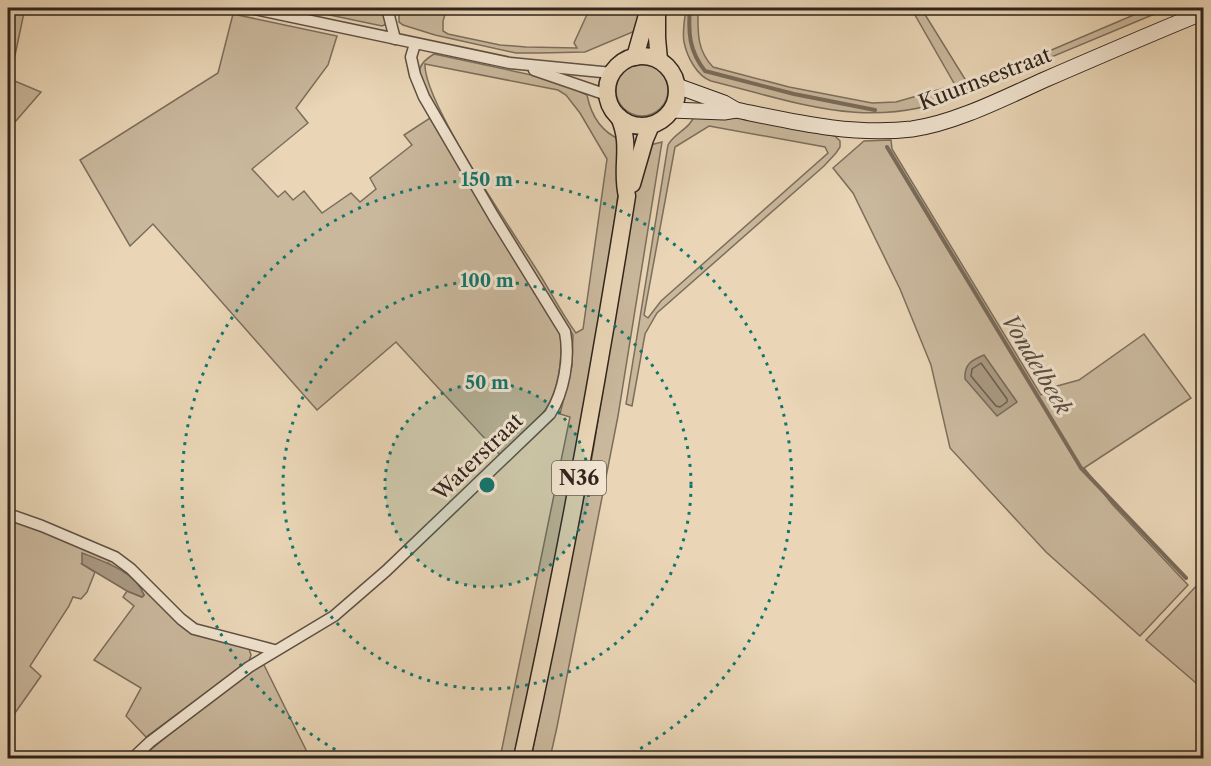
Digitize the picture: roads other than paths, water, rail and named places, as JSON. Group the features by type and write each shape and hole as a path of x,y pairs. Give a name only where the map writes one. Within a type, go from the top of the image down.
{"main road":[{"path":"635,57 649,8"},
{"path":"657,8 659,60"},
{"path":"608,95 608,84 612,73 622,62 635,57 643,56 659,60 674,76 677,86 676,99 671,110 662,119 651,125 640,126 628,123 619,117"},
{"name":"N36","path":"608,95 611,107 619,117 626,136 625,186 627,196"},
{"name":"N36","path":"522,759 581,470 627,196 651,125"}],"street":[{"path":"250,8 287,11 415,44 510,63 612,73"},
{"path":"387,8 394,39"},
{"name":"Kuurnsestraat","path":"677,86 724,103 736,110 822,127 860,130 912,129 930,125 1003,98 1203,12"},
{"name":"Waterstraat","path":"133,759 150,742 249,667 334,616 386,571 550,414 559,400 568,348 566,332 494,217 424,97 411,57 415,44"},
{"path":"510,63 608,95"},
{"name":"Kuurnsestraat","path":"671,110 724,112 736,110"},
{"path":"8,514 115,557 131,569 194,629 274,650"}],"water":[{"path":"984,355 1017,402 997,416 965,379 970,363"},
{"path":"82,553 118,568 134,580 144,595 142,597 127,591 82,564"}],"waterway":[{"name":"Vondelbeek","path":"690,8 691,41 696,56 705,71 794,94 875,110"},
{"name":"Vondelbeek","path":"887,147 1081,468 1186,578"},
{"name":"Vondelbeek","path":"1200,591 1204,595"}]}
